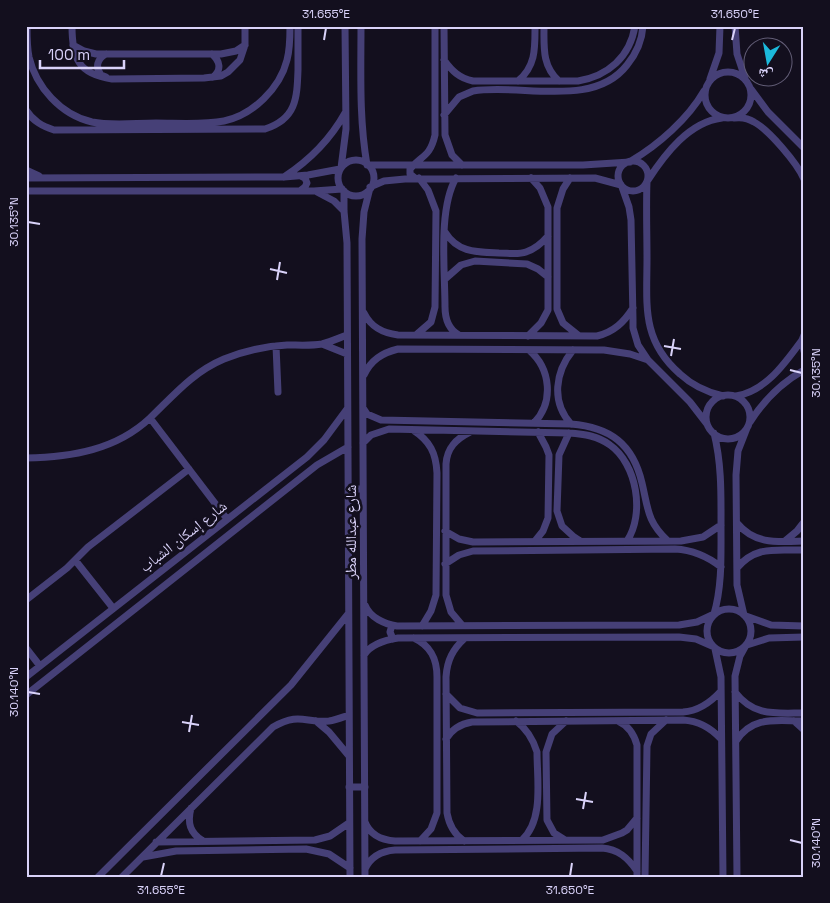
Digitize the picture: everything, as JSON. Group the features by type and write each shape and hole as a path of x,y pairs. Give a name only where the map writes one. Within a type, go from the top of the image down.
{"street":[{"path":"27,26 27,45 32,65 45,90 61,107 81,118 92,122 256,130 265,129 281,122 293,108 296,100 298,26"},
{"path":"72,26 74,53 84,68 99,77 112,79 213,78 221,76 235,67 243,53 245,26"},
{"path":"26,110 35,121 54,130 158,126 226,120 247,112 257,105 273,88 284,72 289,53 290,26"},
{"path":"343,190 338,180 346,116 345,26"},
{"path":"361,26 360,119 363,146 373,176 370,188"},
{"path":"518,81 532,65 535,47 535,26"},
{"path":"544,26 546,65 559,81"},
{"path":"444,60 453,72 459,76 480,82 587,80 611,68 624,55 629,47 635,26"},
{"path":"444,114 459,98 480,90 580,90 600,86 625,68 637,51 643,26"},
{"path":"720,26 717,60 707,85 705,96 711,110 717,115 728,118 739,115 749,104 751,97 749,88"},
{"path":"735,26 738,62 742,71"},
{"path":"415,335 431,322 435,311 436,211 432,196 417,178 411,176 409,172 426,155 434,142 435,29 444,28 445,135 449,149 462,165"},
{"path":"720,39 728,43 735,39"},
{"path":"72,44 89,53 107,54 232,53 245,45"},
{"path":"535,47 540,49 544,47"},
{"path":"107,54 98,60 98,71 101,75 112,79"},
{"path":"212,54 220,66 217,75 213,78"},
{"path":"611,68 617,75"},
{"path":"742,77 736,73 728,72 714,76 696,104 671,130 645,153 621,167 619,171 618,176 629,206 632,228 635,337 648,360 674,385 696,409 714,434 720,438 736,438 742,434 764,402 782,385 804,370"},
{"path":"480,82 478,87 480,90"},
{"path":"751,88 777,121 804,148"},
{"path":"346,116 355,123 360,119"},
{"path":"284,177 305,162 346,116"},
{"path":"26,191 343,190 352,195 360,195 384,181 417,178 583,178 604,179 629,191 634,191 642,188 659,163 680,140 699,125 714,119 728,118 746,118 767,132 792,159 804,179"},
{"path":"767,132 771,124 777,121"},
{"path":"671,130 677,133 680,140"},
{"path":"435,135 445,135"},
{"path":"26,178 284,177 301,176 341,168 352,161 360,161 368,165 582,165 636,162 647,170 648,317 653,340 665,360 682,376 702,390 724,396 735,396 758,388 773,375 803,335"},
{"path":"582,165 585,172 583,178"},
{"path":"26,170 41,178"},
{"path":"301,176 305,178 307,183 301,190"},
{"path":"113,178 113,192"},
{"path":"456,178 450,190 445,211 445,311 450,328 459,335"},
{"path":"528,336 541,323 548,310 548,207 540,188 530,178"},
{"path":"570,178 560,195 557,208 557,309 563,323 579,336"},
{"name":"شارع عبدالله مطر","path":"365,873 362,239 364,212 370,188"},
{"name":"شارع عبدالله مطر","path":"343,190 347,240 350,877"},
{"path":"314,191 334,201 344,211"},
{"path":"548,207 554,206 557,208"},
{"path":"436,211 440,209 445,211"},
{"path":"632,228 639,224 647,227"},
{"path":"445,232 460,248 474,252 521,254 533,249 548,236"},
{"path":"347,240 354,236 362,239"},
{"path":"474,252 472,256 475,261"},
{"path":"520,263 523,258 521,254"},
{"path":"445,279 461,265 475,261 520,263 538,269 548,277"},
{"path":"633,278 647,277"},
{"path":"363,376 373,361 389,351 398,349 573,350 605,342 633,308"},
{"path":"548,310 553,312 557,309"},
{"path":"363,311 372,325 380,330 398,335 579,336 605,342 648,360"},
{"path":"435,311 440,314 445,311"},
{"path":"26,458 63,456 96,450 129,435 150,418 181,386 206,368 235,355 276,346 322,344 347,335"},
{"path":"398,335 395,343 398,349"},
{"path":"803,335 804,351"},
{"path":"496,336 496,349"},
{"path":"322,344 347,354"},
{"path":"276,346 278,392"},
{"path":"529,350 541,363 545,371 548,388 544,408 534,423"},
{"path":"571,424 562,412 557,388 561,367 573,350"},
{"path":"773,375 782,385"},
{"path":"674,385 682,376"},
{"path":"548,388 557,388"},
{"path":"707,424 706,417 711,403 724,396"},
{"path":"735,396 746,403 749,409 749,425 738,451 736,475 737,523 729,572 709,620 706,631 709,642 721,652 734,653 762,640 804,638"},
{"path":"363,408 373,418 389,420 571,424 596,428 616,438 631,454 640,474 651,521 668,541"},
{"name":"شارع إسكان الشباب","path":"26,677 316,449 347,409"},
{"path":"150,418 227,519"},
{"path":"389,420 387,425 389,429"},
{"path":"518,423 518,432"},
{"path":"594,436 596,428"},
{"path":"363,443 371,435 389,429 569,433 594,436 611,445 624,459 631,477 636,505 636,520 627,541"},
{"path":"413,430 427,440 432,447 437,473 437,586 431,611 422,626"},
{"path":"462,625 451,612 445,585 446,473 449,450 459,438 472,431"},
{"path":"535,541 546,525 549,510 549,463 546,447 538,432"},
{"path":"569,433 561,447 558,463 557,511 562,526 581,541"},
{"path":"364,656 373,646 393,639 414,638 679,637 696,639 714,647 720,667 721,689 723,875 737,875 735,690 737,666 751,633 749,621 729,572 721,525 720,474 714,434"},
{"name":"شارع إسكان الشباب","path":"26,695 277,496 326,459 348,447"},
{"path":"549,463 554,460 558,463"},
{"path":"26,600 67,568 88,547 188,469"},
{"path":"437,473 440,471 446,473"},
{"path":"720,474 728,472 736,475"},
{"path":"269,486 277,496"},
{"path":"348,489 363,489"},
{"path":"636,505 646,504"},
{"path":"549,510 554,513 557,511"},
{"path":"783,542 797,531 804,522"},
{"path":"737,523 753,537 767,542 804,541"},
{"path":"446,531 459,539 473,542 682,541 703,537 721,525"},
{"path":"681,549 682,541"},
{"path":"473,542 471,547 473,551"},
{"path":"766,551 764,546 767,542"},
{"path":"445,564 459,555 473,551 681,549 702,555 729,572"},
{"path":"729,572 752,554 766,551 804,550"},
{"path":"76,560 113,608"},
{"path":"437,586 445,585"},
{"path":"364,602 366,609 372,615 392,625 679,625 696,622 729,608 740,611 758,622 778,626 804,626"},
{"path":"98,877 291,685 348,614"},
{"path":"392,625 390,632 393,639"},
{"path":"559,625 559,637"},
{"path":"679,625 682,632 679,637"},
{"path":"777,638 775,633 778,626"},
{"path":"414,638 427,646 437,668 437,813 431,829 420,841"},
{"path":"464,841 454,832 447,813 446,694 447,668 453,651 465,638"},
{"path":"67,645 75,656"},
{"path":"26,648 40,666"},
{"path":"437,668 442,665 447,668"},
{"path":"446,694 460,708 473,712 688,712 706,705 727,684 735,690 747,705 770,717 804,721"},
{"path":"472,722 470,718 473,712"},
{"path":"580,712 580,721"},
{"path":"688,712 690,716 688,720"},
{"path":"736,741 740,734 753,724 770,717 804,713"},
{"path":"122,877 273,727 293,719 330,721 349,714"},
{"path":"314,720 330,732 349,756"},
{"path":"618,720 633,733 637,746 637,874"},
{"path":"646,877 647,746 651,734 666,720"},
{"path":"446,739 457,727 472,722 688,720 703,725 721,740"},
{"path":"516,721 532,738 537,752 537,813 534,826 521,840 519,849"},
{"path":"565,840 559,837 550,827 546,813 546,752 552,734 566,721"},
{"path":"794,721 804,730"},
{"path":"637,746 641,744 647,746"},
{"path":"537,752 543,750 546,752"},
{"path":"349,787 365,788"},
{"path":"191,808 189,824 196,837 203,842"},
{"path":"437,813 441,815 447,813"},
{"path":"537,813 541,816 546,813"},
{"path":"365,821 367,828 373,834 395,841 565,840 609,839 627,830 637,818"},
{"path":"156,842 316,840 330,836 349,823"},
{"path":"609,839 611,845 609,849"},
{"path":"314,850 318,846 316,840"},
{"path":"395,841 395,850"},
{"path":"186,842 186,850"},
{"path":"365,873 368,863 374,857 387,850 609,849 622,854 637,874"},
{"path":"141,858 186,850 314,850 329,854 350,868"}]}
